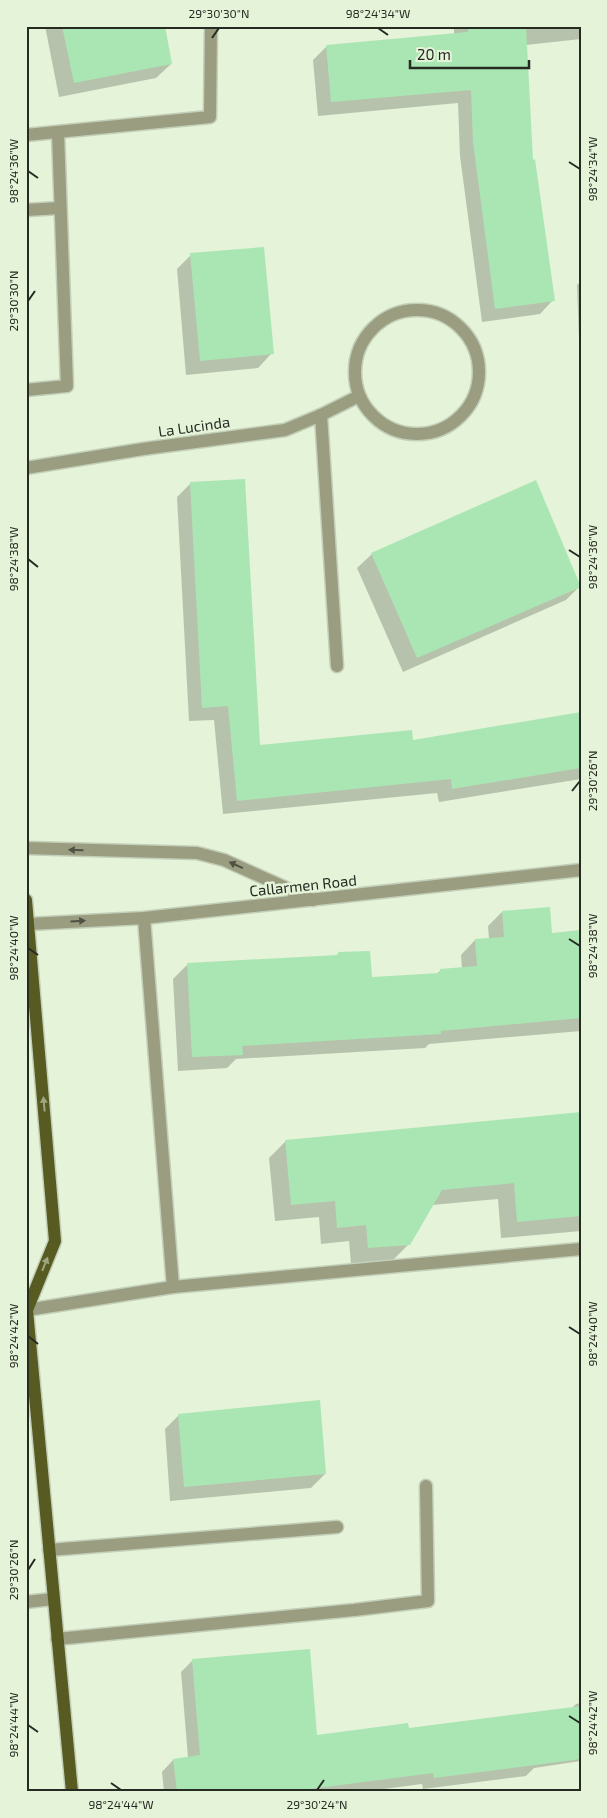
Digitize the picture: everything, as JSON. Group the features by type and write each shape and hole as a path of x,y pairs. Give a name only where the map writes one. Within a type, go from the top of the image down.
{"main road":[{"path":"26,900 55,1241 26,1309 72,1792"}],"street":[{"path":"26,135 210,117 211,26"},
{"path":"26,390 67,386 58,133"},
{"path":"26,210 60,208"},
{"path":"426,310 445,316 461,328 472,344 479,364 478,386 470,406 454,422 436,432 414,435 394,430 375,419 359,396 355,384 355,364 361,345 372,328 388,317 407,311 426,310"},
{"name":"La Lucinda","path":"26,468 143,449 285,430 359,396"},
{"path":"321,415 337,666"},
{"path":"26,848 197,853 224,860 313,900"},
{"name":"Callarmen Road","path":"29,924 144,918 581,870"},
{"path":"144,918 174,1287"},
{"path":"26,1309 174,1287 581,1249"},
{"path":"57,1638 354,1610 428,1600 426,1486"},
{"path":"48,1550 337,1527"},
{"path":"26,1602 53,1599"}],"building":[{"path":"62,26 165,26 172,64 74,83"},
{"path":"468,26 526,26 533,160 535,159 555,301 495,309 473,142 471,90 331,102 326,45 468,32"},
{"path":"264,247 274,354 200,361 190,253"},
{"path":"245,479 260,745 412,730 413,740 581,712 581,768 452,789 451,779 237,801 228,706 202,708 190,482"},
{"path":"536,480 581,587 417,658 371,553"},
{"path":"550,907 552,933 581,930 581,1018 441,1031 441,1034 242,1046 243,1055 192,1057 187,963 338,955 338,952 370,951 372,977 440,973 440,969 477,966 475,939 504,937 502,911"},
{"path":"581,1112 581,1216 517,1222 514,1183 442,1190 410,1245 368,1248 366,1225 337,1228 335,1201 291,1205 285,1140"},
{"path":"320,1400 326,1474 184,1487 178,1414"},
{"path":"310,1649 317,1735 408,1723 409,1728 581,1706 581,1759 434,1778 433,1773 287,1792 177,1792 173,1759 200,1755 192,1659"}]}
